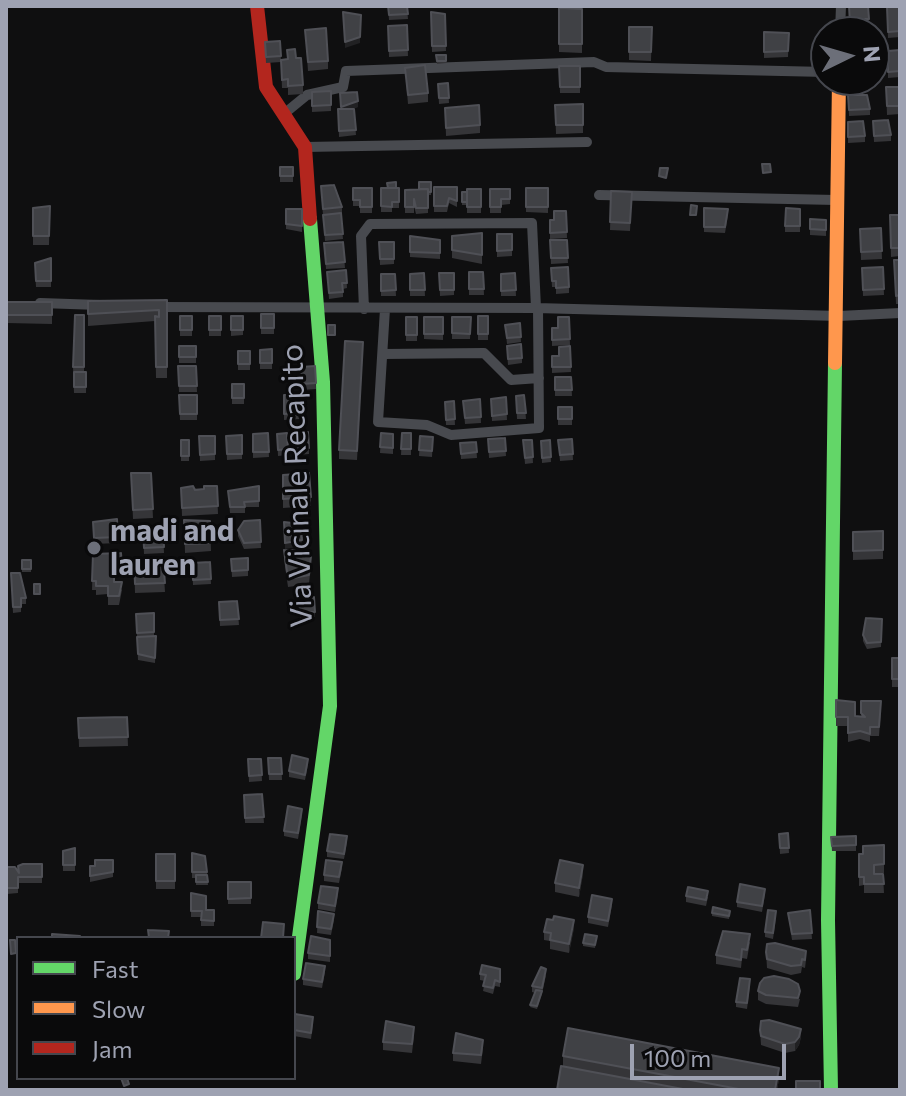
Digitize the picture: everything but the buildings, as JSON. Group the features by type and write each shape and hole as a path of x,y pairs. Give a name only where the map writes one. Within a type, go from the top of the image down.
{"street":[{"name":"Via Vicinale Recapito","path":"257,6 266,87 305,147 323,382 330,706 296,959"},
{"path":"285,113 307,95 343,87 346,71 594,62 606,67 810,72"},
{"path":"831,1090 828,920 839,316 836,200 839,96"},
{"path":"305,147 587,142"},
{"path":"599,195 836,200"},
{"path":"364,309 361,236 370,224 532,223 539,428 451,435 427,425 378,422 385,309"},
{"path":"33,303 107,305"},
{"path":"137,306 537,308 839,316 900,313"},
{"path":"384,354 484,353 511,380 539,378"}],"traffic: fast":[{"path":"296,959 330,706 323,382 310,219"},
{"path":"831,1090 828,920 835,363"}],"traffic: slow":[{"path":"835,363 839,96"}],"traffic: jam":[{"path":"257,6 266,87 305,147 310,219"}],"place":[{"name":"madi and lauren","path":"94,548"}]}
